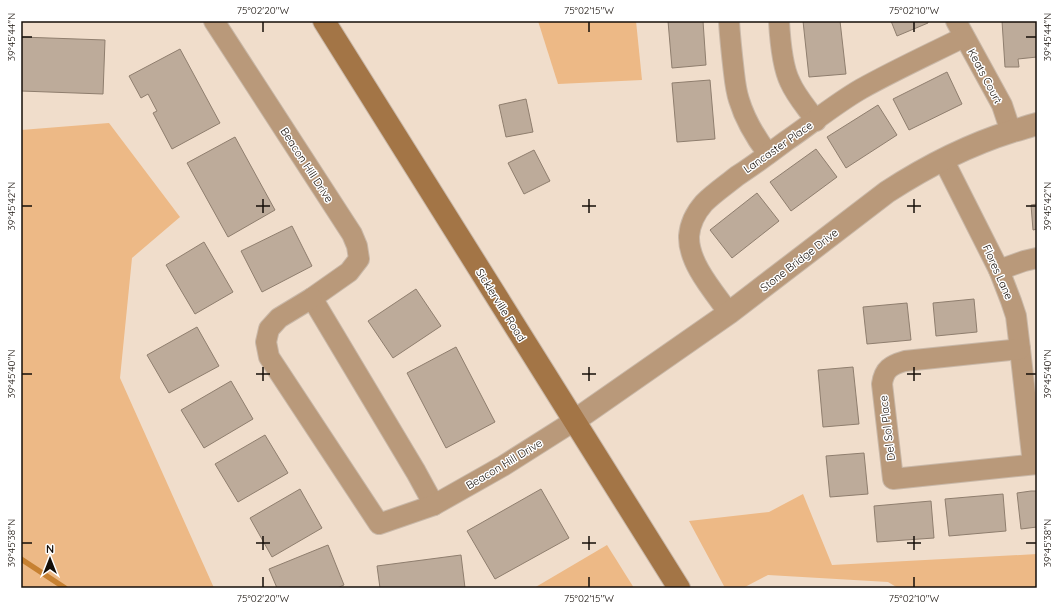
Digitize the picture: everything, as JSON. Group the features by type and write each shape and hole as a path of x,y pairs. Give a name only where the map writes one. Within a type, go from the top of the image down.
{"main road":[{"name":"Sicklerville Road","path":"324,21 679,588"}],"street":[{"name":"Beacon Hill Drive","path":"214,21 352,234 357,246 359,259 349,272 312,298 279,318 269,329 266,342 270,357 379,524 434,505 503,466 574,421"},
{"path":"729,21 738,98 758,141 768,154"},
{"path":"779,21 787,75 793,89 816,121"},
{"name":"Lancaster Place","path":"729,313 702,274 691,253 689,244 691,225 704,203 721,188 860,90 960,29"},
{"name":"Keats Court","path":"960,29 1002,105 1011,132"},
{"name":"Stone Bridge Drive","path":"574,421 729,313 887,192 909,178 979,143 1037,124"},
{"name":"Flores Lane","path":"943,160 999,270 1016,316 1035,464"},
{"path":"999,270 1037,258"},
{"path":"312,298 416,472 434,505"},
{"name":"Del Sol Place","path":"1020,349 905,361 894,364 886,371 882,384 893,479 1035,464"}],"shaded area":[{"path":"538,21 636,21 642,80 558,84"},
{"path":"109,123 180,217 132,258 120,378 214,588 21,588 21,130"},
{"path":"803,494 832,565 1037,554 1037,588 898,588 888,582 768,575 743,588 725,588 689,521 769,512"},
{"path":"607,545 634,588 534,588"}],"building":[{"path":"668,21 703,21 706,65 672,68"},
{"path":"803,21 840,21 846,74 809,77"},
{"path":"891,21 928,21 928,23 897,36"},
{"path":"1002,21 1037,21 1037,57 1018,59 1019,67 1005,67"},
{"path":"21,37 105,40 103,94 21,91"},
{"path":"180,49 220,123 172,149 153,113 157,111 148,94 141,98 129,76"},
{"path":"947,72 962,104 909,130 893,99"},
{"path":"710,80 715,139 677,142 672,83"},
{"path":"526,99 533,132 506,137 499,105"},
{"path":"878,105 897,135 846,168 827,137"},
{"path":"235,137 275,210 228,237 187,163"},
{"path":"816,149 837,177 791,211 770,182"},
{"path":"534,150 550,181 524,194 508,163"},
{"path":"757,193 779,221 732,258 710,230"},
{"path":"1037,204 1037,229 1033,230 1031,205"},
{"path":"292,226 312,266 262,292 241,251"},
{"path":"204,242 233,292 195,314 166,265"},
{"path":"416,289 441,326 393,358 368,321"},
{"path":"974,299 977,332 936,336 933,303"},
{"path":"907,303 911,340 867,344 863,307"},
{"path":"197,327 219,366 169,393 147,355"},
{"path":"456,347 495,422 446,448 407,373"},
{"path":"853,367 859,424 823,427 818,370"},
{"path":"231,381 253,419 204,448 181,410"},
{"path":"265,435 288,473 238,502 215,464"},
{"path":"864,453 868,494 830,497 826,456"},
{"path":"300,489 322,528 272,557 250,518"},
{"path":"541,489 569,538 495,579 467,531"},
{"path":"1037,491 1037,527 1021,529 1017,493"},
{"path":"1003,494 1006,531 949,536 945,499"},
{"path":"931,501 934,538 877,542 874,506"},
{"path":"328,545 344,585 337,588 277,588 269,569"},
{"path":"461,555 465,588 380,588 377,566"}],"waterway":[{"path":"21,559 65,588"}]}
